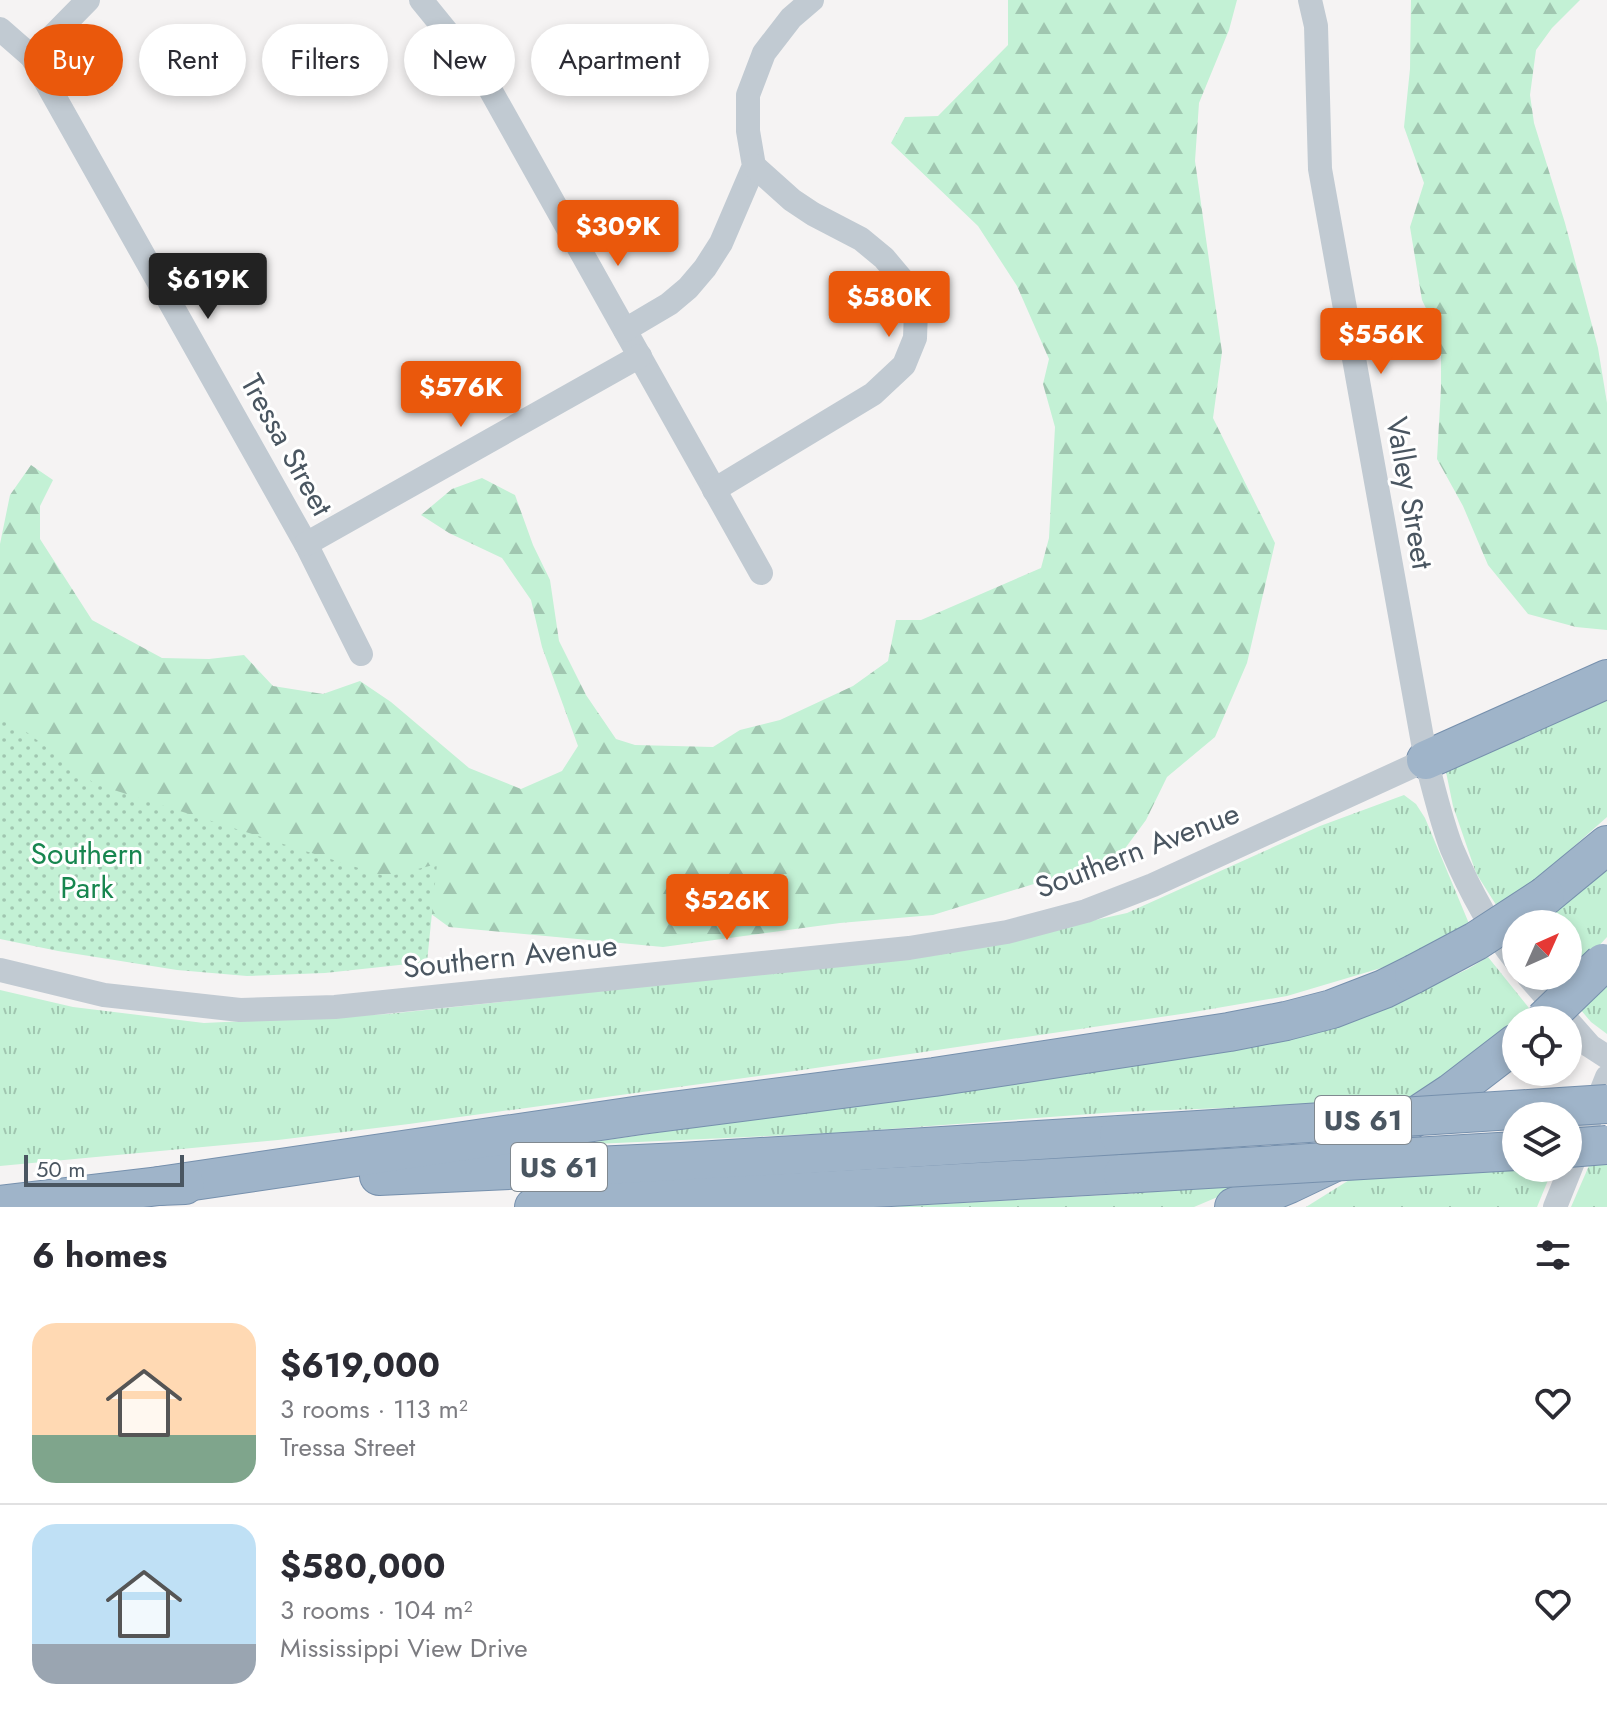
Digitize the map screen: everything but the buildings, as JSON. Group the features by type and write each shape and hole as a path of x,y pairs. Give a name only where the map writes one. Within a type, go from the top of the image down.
{"highway":[{"path":"1426,760 1607,679"},
{"path":"159,1186 625,1118 934,1077 1286,1021 1332,1009 1384,989 1476,941 1545,896 1607,845"},
{"path":"1558,1006 1605,961"},
{"path":"1234,1207 1377,1142 1502,1055"},
{"name":"US 61","path":"0,1205 159,1186 681,1162 1607,1104"},
{"path":"1582,1147 1607,1145"},
{"name":"US 61","path":"534,1207 1502,1152"}],"street":[{"path":"64,24 88,0"},
{"path":"421,0 482,75 761,573"},
{"path":"625,330 669,304 688,288 721,243 754,166 748,131 748,95 764,53 791,18 812,0"},
{"name":"Valley Street","path":"1310,0 1316,26 1320,169 1426,760 1451,846 1474,897 1502,944"},
{"name":"Tressa Street","path":"0,29 24,50"},
{"name":"Tressa Street","path":"54,96 306,544 361,654"},
{"path":"714,490 873,394 904,365 915,338 916,310 905,283 884,258 861,239 792,200 754,166"},
{"path":"306,544 640,356"},
{"name":"Southern Avenue","path":"0,970 104,995 240,1010 335,1007 909,948 1007,932 1086,911 1153,885 1426,760"},
{"path":"1540,990 1554,1006"},
{"path":"1582,1037 1607,1057"},
{"path":"1555,1207 1607,1077"}],"green space":[{"path":"1008,0 1237,0 1229,30 1199,103 1195,161 1222,352 1213,418 1275,543 1247,663 1215,737 1167,777 1146,820 1118,858 933,915 840,923 663,947 449,927 412,900 0,827 0,544 10,495 31,465 53,480 40,506 40,539 92,620 162,658 209,659 244,655 273,686 323,694 360,681 391,702 469,768 521,789 562,771 578,746 542,647 531,600 502,558 449,533 421,515 452,489 482,478 515,495 550,580 559,641 586,695 616,739 635,745 713,747 740,730 780,720 853,686 888,661 896,620 921,620 1041,568 1049,538 1055,427 1043,384 1049,359 1017,286 978,226 891,143 905,117 938,116 1008,45"},
{"path":"1411,0 1580,0 1552,28 1536,50 1530,95 1534,123 1565,223 1598,348 1607,403 1607,630 1576,627 1528,614 1488,565 1463,506 1437,459 1441,339 1422,300 1410,227 1424,183 1404,127 1410,69"},
{"path":"1607,690 1607,817 1535,881 1498,908 1476,873 1453,806 1445,767"},
{"name":"Southern Park","path":"0,712 95,784 387,877 437,864 427,962 325,973 247,976 177,970 0,939"},
{"path":"1404,795 1416,804 1425,818 1470,926 1408,960 1287,996 802,1070 409,1124 278,1140 0,1166 0,990 73,1007 204,1023 388,1014 937,955 1127,913 1320,826"},
{"path":"1607,868 1607,937 1582,964 1582,910 1554,910"},
{"path":"1488,957 1502,974 1502,990 1515,990 1527,1006 1502,1006 1502,1036 1414,1098 1118,1112 835,1133 573,1145 1215,1051 1421,991"},
{"path":"1607,980 1607,1034 1591,1022 1582,1007"},
{"path":"1607,1160 1607,1207 1571,1207 1582,1182 1591,1161"},
{"path":"1502,1169 1502,1182 1547,1182 1537,1207 1306,1207 1354,1177"},
{"path":"1246,1185 1194,1207 886,1207 1125,1194"}]}
